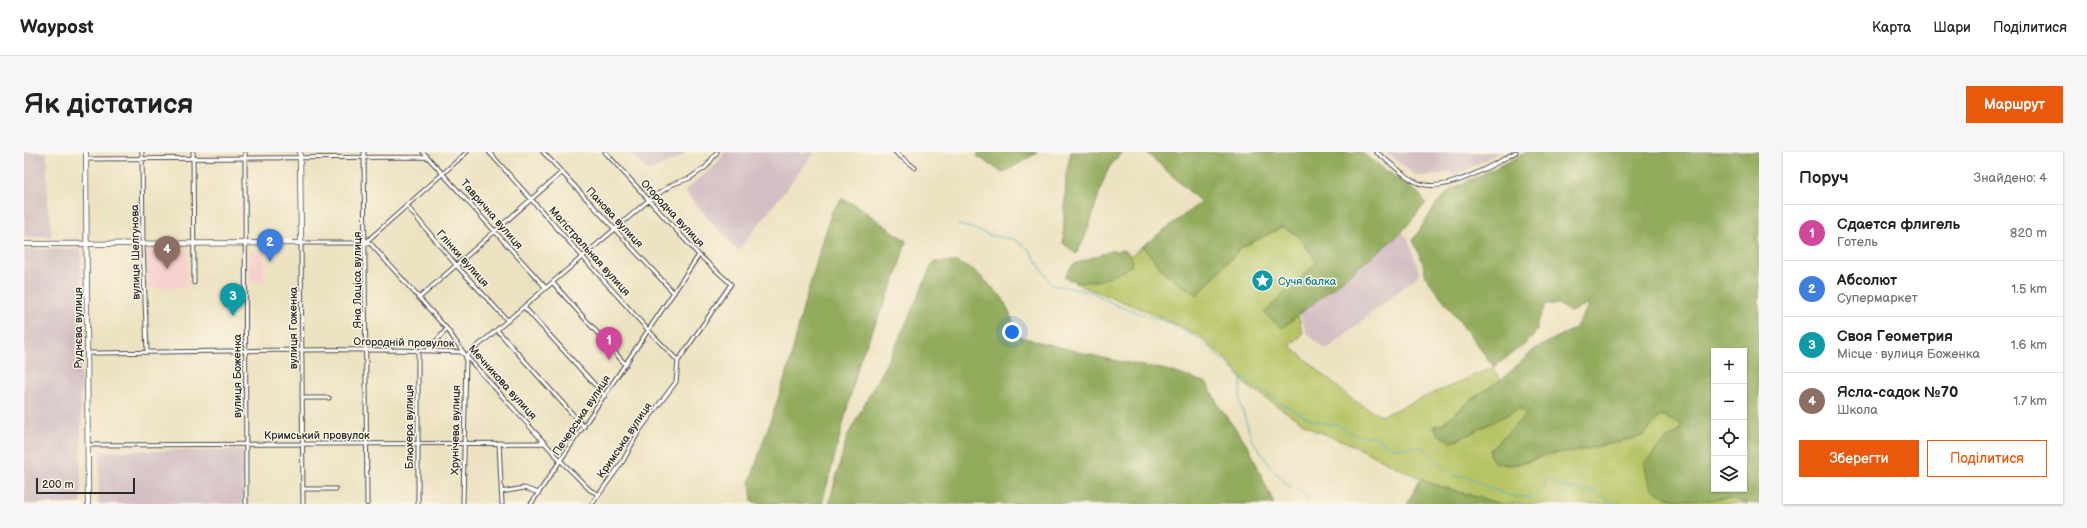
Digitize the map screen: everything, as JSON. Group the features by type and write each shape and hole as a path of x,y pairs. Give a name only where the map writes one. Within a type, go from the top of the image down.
{"street":[{"name":"Руднєва вулиця","path":"86,152 88,504"},
{"name":"вулиця Шелгунова","path":"142,152 146,352"},
{"path":"193,152 194,283"},
{"name":"вулиця Боженка","path":"245,152 246,504"},
{"name":"вулиця Гоженка","path":"300,152 303,504"},
{"name":"Яна Лаціса вулиця","path":"364,152 366,242 367,504"},
{"name":"Таврична вулиця","path":"423,152 444,173 546,288"},
{"path":"24,244 87,245 366,242 467,152"},
{"name":"Магістральная вулиця","path":"489,152 649,331 678,361"},
{"name":"Панова вулиця","path":"543,152 674,294"},
{"name":"Огородна вулиця","path":"605,152 699,255 731,284"},
{"name":"Огородній провулок","path":"87,353 302,350 461,352 466,356 525,308 614,228 649,200 673,184 690,178 706,167 717,152"},
{"path":"895,152 915,168"},
{"path":"1376,152 1416,182 1432,186 1449,184 1484,169 1516,152"},
{"path":"86,160 193,158 245,160 427,157"},
{"path":"419,298 561,172"},
{"name":"Глінки вулиця","path":"406,205 456,265 508,321"},
{"name":"Мечникова вулиця","path":"366,242 370,243 382,254 447,329 466,356 561,461 590,490 598,494"},
{"name":"Печерська вулиця","path":"532,504 699,255"},
{"path":"553,283 626,365"},
{"name":"Кримська вулиця","path":"592,504 624,461 638,431 676,382 678,361 731,284"},
{"path":"525,308 605,396"},
{"path":"427,351 447,329"},
{"path":"497,330 584,427"},
{"name":"Блюхера вулиця","path":"418,351 418,504"},
{"name":"Хрунічева вулиця","path":"463,504 463,443 466,356"},
{"path":"302,398 329,398"},
{"path":"499,442 502,504"},
{"name":"Кримський провулок","path":"88,445 417,445 499,442 546,443"},
{"path":"501,492 524,488 539,493"},
{"path":"303,489 336,489"}],"shaded area":[{"path":"24,152 47,152 48,212 51,213 51,236 24,237"},
{"path":"628,152 686,152 673,161 648,171"},
{"path":"725,152 815,152 738,251 684,191 717,164"},
{"path":"1385,152 1499,152 1455,176 1450,172 1425,177 1415,175"},
{"path":"1402,232 1408,239 1420,274 1326,350 1307,334 1300,314"},
{"path":"24,249 81,249 81,504 24,504"},
{"path":"146,250 188,250 188,288 147,288"},
{"path":"250,251 263,251 264,282 250,282"},
{"path":"243,450 243,504 98,504 100,451"}],"green space":[{"path":"979,152 1038,152 1003,173 977,156"},
{"path":"1071,152 1122,152 1107,172 1090,224 1076,254 1063,243 1066,174"},
{"path":"1146,152 1361,152 1419,194 1426,203 1400,234 1282,328 1264,313 1317,262 1298,235 1282,227 1241,248 1197,295 1166,275 1143,246 1201,202"},
{"path":"1528,152 1759,152 1759,504 1729,498 1711,500 1680,500 1659,494 1654,490 1649,481 1644,464 1666,440 1678,432 1682,424 1660,416 1643,436 1570,453 1560,452 1516,464 1494,462 1490,456 1490,450 1526,415 1520,408 1458,440 1451,442 1438,434 1434,426 1442,424 1478,395 1501,380 1535,349 1575,328 1590,304 1570,312 1558,304 1546,304 1537,323 1537,331 1526,343 1494,367 1426,277 1423,263 1413,240 1437,203 1452,189"},
{"path":"842,199 856,205 906,241 896,277 860,359 822,504 763,504 752,502 750,481 789,366 804,304 832,211"},
{"path":"1282,227 1298,235 1317,262 1282,328 1298,315 1303,334 1290,346 1350,398 1381,416 1494,367 1501,380 1478,395 1442,424 1520,408 1526,415 1490,450 1490,456 1500,463 1504,465 1514,465 1554,453 1570,453 1643,436 1660,416 1682,423 1678,432 1666,440 1649,458 1707,500 1732,498 1748,504 1501,504 1429,483 1346,442 1313,430 1245,384 1229,362 1198,335 1149,312 1074,283 1100,280 1132,261 1131,255 1143,246 1166,275 1197,295 1241,248"},
{"path":"1124,250 1131,257 1131,266 1107,278 1089,282 1080,282 1064,277 1072,265 1110,251"},
{"path":"933,262 956,262 974,270 1002,297 1020,337 1107,359 1166,370 1207,383 1220,408 1249,447 1274,504 829,504 847,437 898,341"},
{"path":"1421,478 1429,483 1501,504 1407,504"}],"waterway":[{"path":"958,225 992,236 1013,239 1029,249 1052,285 1092,292 1118,306 1164,321 1200,339 1241,376 1282,404 1313,421 1338,425 1354,435 1374,436 1394,448 1423,447 1452,476 1467,476 1485,486 1511,496 1532,498 1540,491 1548,477 1561,487 1593,491 1617,504"},
{"path":"1241,377 1240,403 1252,440 1271,467 1287,485 1305,493 1308,504"}],"place":[{"name":"Абсолют","path":"270,262"},
{"name":"Ясла-садок №70","path":"167,269"},
{"name":"Сучя балка","path":"1263,281"},
{"name":"Своя Геометрия","path":"233,316"},
{"name":"Сдается флигель","path":"609,360"}]}
